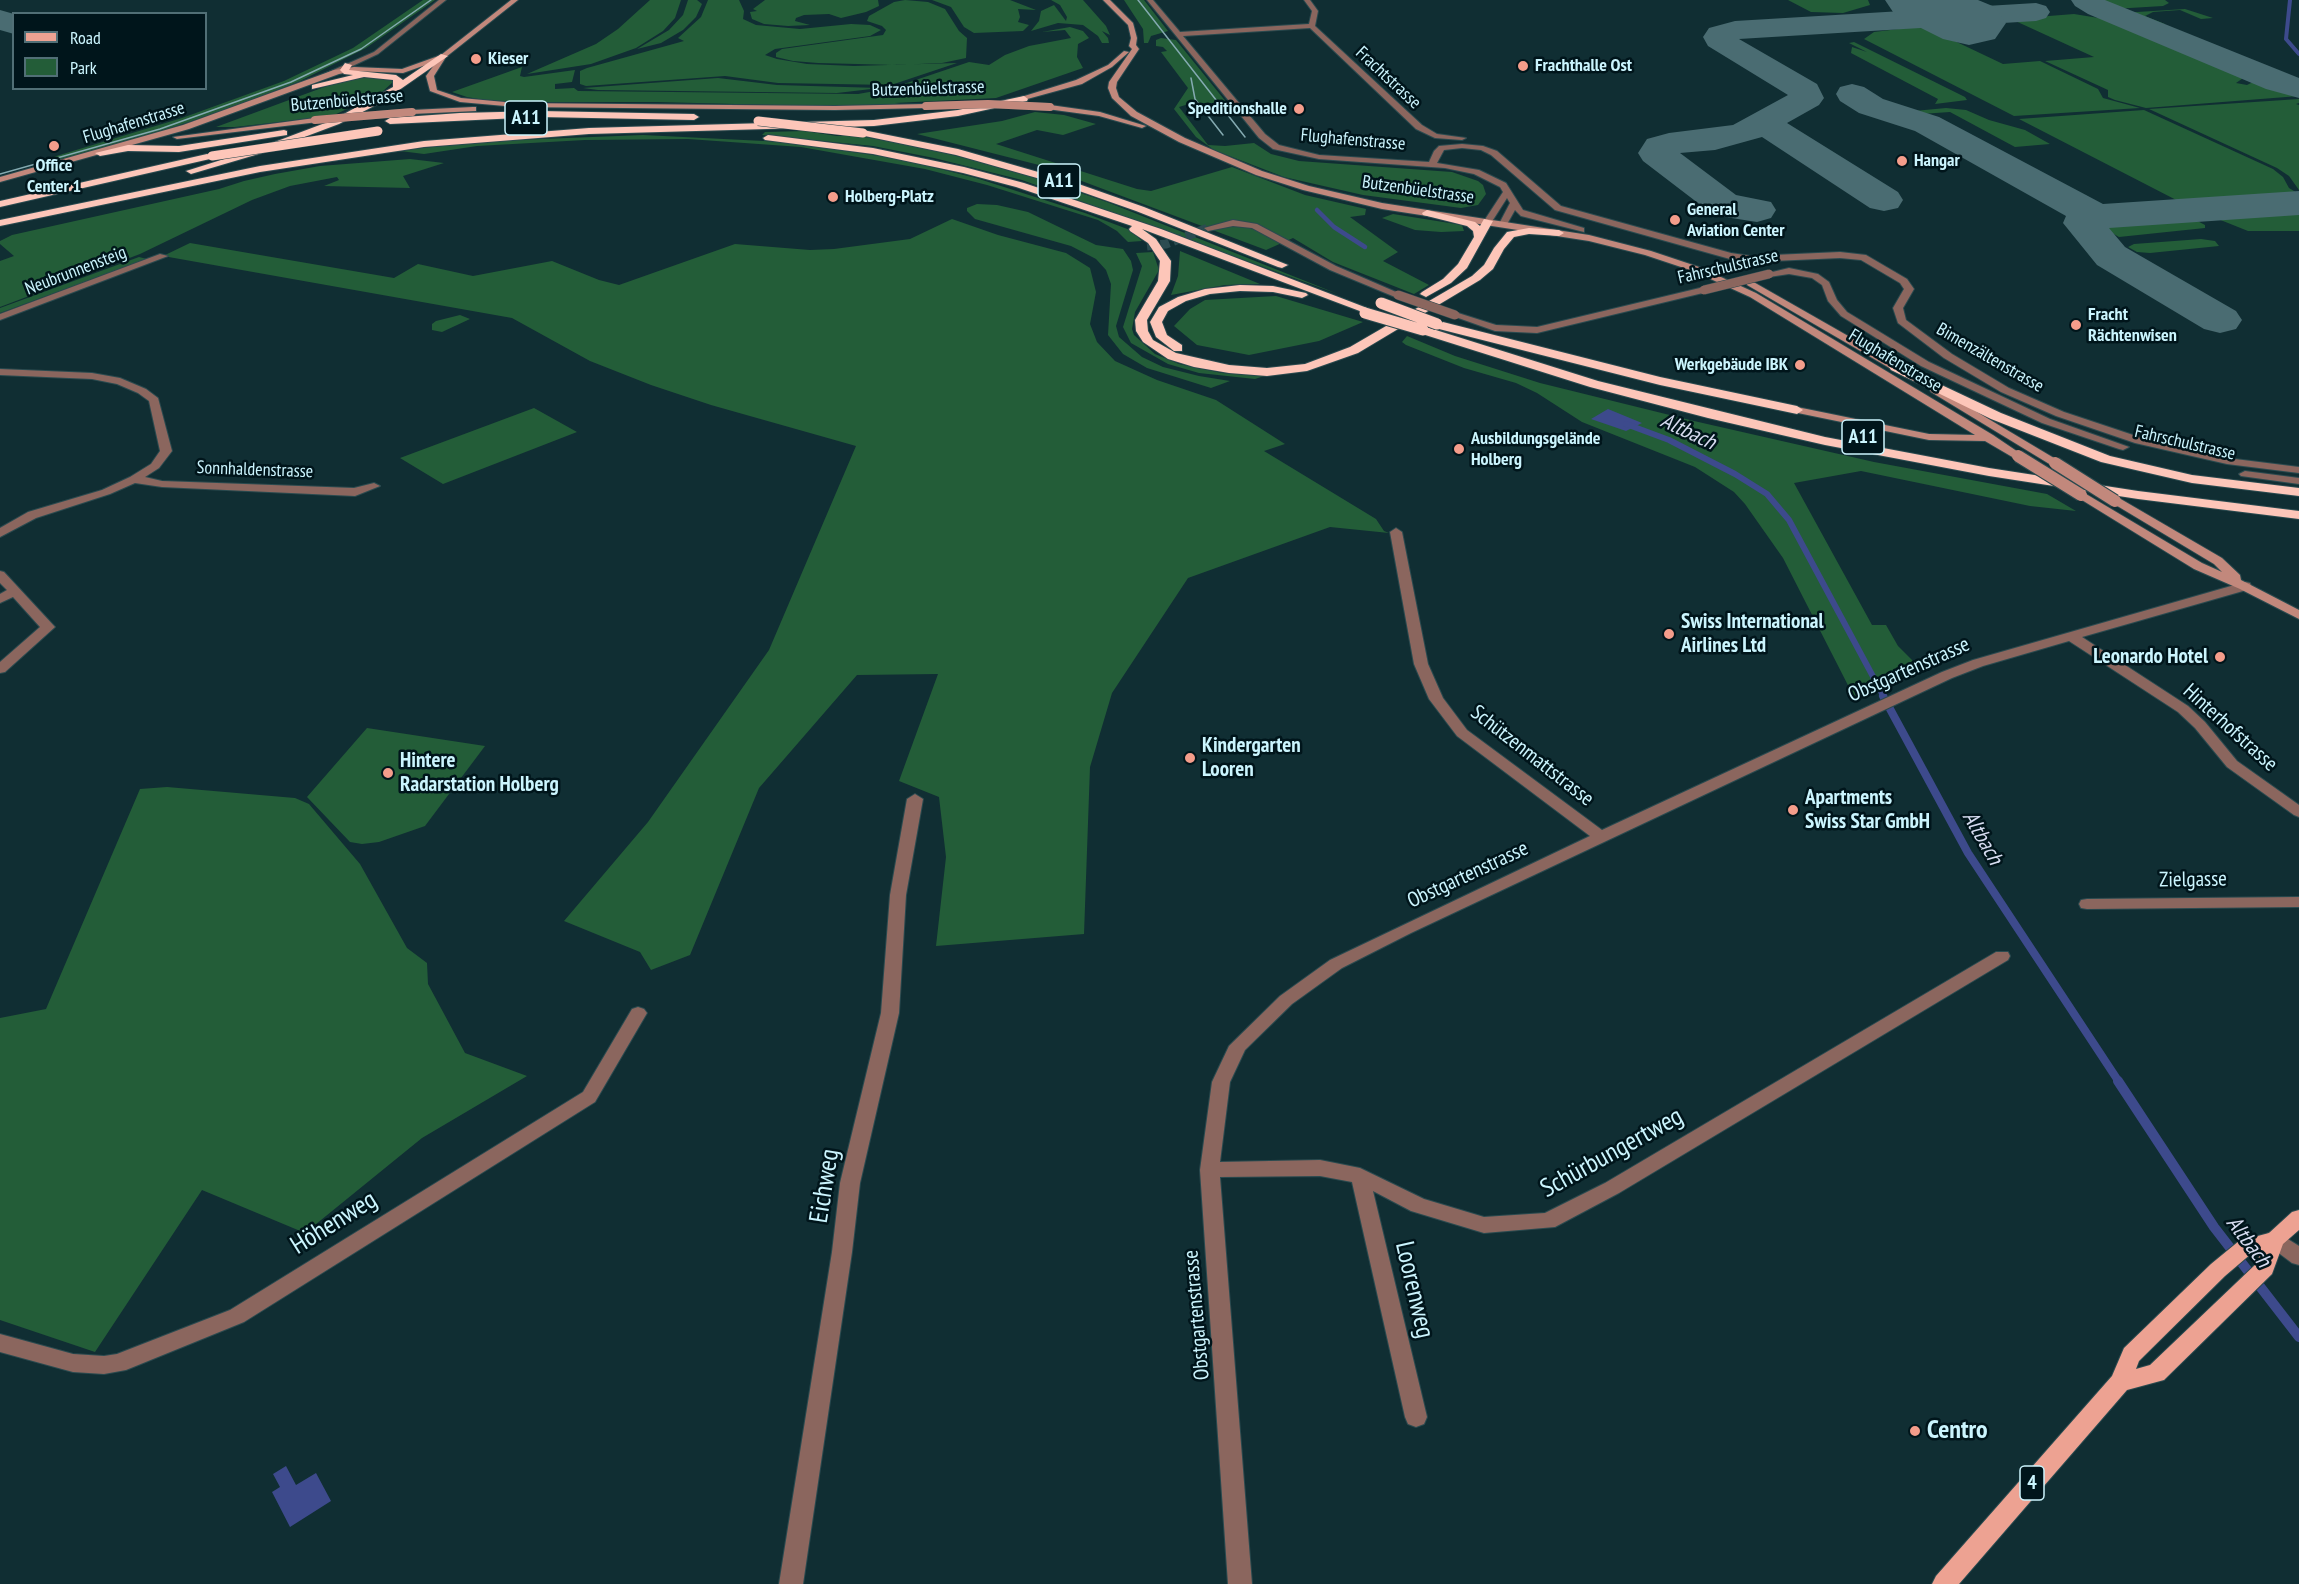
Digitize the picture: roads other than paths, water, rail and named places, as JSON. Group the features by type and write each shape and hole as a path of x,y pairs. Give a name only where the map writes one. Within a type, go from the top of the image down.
{"highway":[{"path":"0,216 179,175 259,151 319,129 368,105 444,56"},
{"path":"348,69 396,78 399,81 397,88"},
{"path":"315,87 347,77 372,75"},
{"path":"531,135 650,129 858,124 938,116 1024,99"},
{"path":"100,153 136,148 164,150 201,146 284,133 390,121 540,114 676,116"},
{"name":"A11","path":"0,204 212,156 378,130 544,117 676,116 759,121 863,133 958,152 1069,184 1140,209 1440,325 1604,376 1846,434 2055,471 2197,492 2299,503"},
{"name":"A11","path":"0,223 325,157 424,144 531,135 608,132 688,133 819,143 906,157 964,170 1101,211 1367,312 1594,384 1708,414 1825,441 2000,474 2138,495 2299,515"},
{"path":"169,139 167,144 171,146 201,146"},
{"path":"1101,211 1146,236 1158,248 1166,261 1164,280 1141,320 1142,331 1149,342 1162,351 1183,360 1229,369 1267,372 1291,370 1342,356 1476,278 1489,267 1508,236 1519,232 1558,233"},
{"path":"1427,213 1471,224 1478,230 1479,238"},
{"path":"1367,312 1286,291 1240,288 1209,291 1182,299 1163,309 1156,322 1158,332 1167,342 1183,351 1207,359 1260,364 1311,356 1354,336 1447,281 1463,266 1489,219"},
{"path":"1499,248 1496,236 1505,221"},
{"path":"1440,325 1660,381 1797,410"},
{"path":"1895,367 1996,416 2106,459 2192,479 2299,492"}],"main road":[{"path":"515,0 444,56 432,72 431,87 441,95 460,100 527,106 671,105 878,116 939,113 1024,99 1070,86 1116,62 1132,46 1134,38 1131,24 1106,0"},
{"name":"Butzenbüelstrasse","path":"1132,46 1135,52 1113,82 1112,88 1116,98 1134,114 1182,140"},
{"path":"169,139 315,87 348,69 403,70 444,56"},
{"name":"Flughafenstrasse","path":"0,180 186,127 326,75"},
{"name":"Butzenbüelstrasse","path":"671,105 827,108 988,104 1050,106 1119,119 1182,140 1279,181 1382,206 1489,219"},
{"path":"201,128 205,123 241,110 247,105"},
{"name":"Butzenbüelstrasse","path":"169,139 315,120 527,106"},
{"path":"201,128 205,131 219,131"},
{"name":"Flughafenstrasse","path":"0,186 169,139"},
{"name":"Butzenbüelstrasse","path":"1341,196 1489,219"},
{"name":"Flughafenstrasse","path":"1489,219 1581,230 1665,250 1736,276 1788,303 2008,433 2115,501 2218,561 2245,586"},
{"name":"Flughafenstrasse","path":"1505,221 1648,253 1716,276 1753,295 2198,566 2245,586 2299,615"},
{"path":"1797,410 1929,437 1966,439 2008,433"},
{"name":"4","path":"1944,1584 2120,1382 2131,1356 2246,1247 2275,1239 2299,1218"},
{"name":"4","path":"2120,1382 2156,1373 2265,1268 2275,1239"}],"street":[{"name":"Flughafenstrasse","path":"326,75 373,59 377,56 376,53 443,0"},
{"name":"Flughafenstrasse","path":"1150,0 1262,136 1276,147 1319,157 1455,167 1486,175 1500,182 1520,212 1581,230"},
{"path":"1177,34 1312,26 1315,10 1307,0"},
{"name":"Flughafenstrasse","path":"423,17 450,4"},
{"name":"Frachtstrasse","path":"1312,26 1423,130 1441,137 1480,138"},
{"name":"Bimenzältenstrasse","path":"1432,165 1438,151 1442,148 1462,146 1483,148 1494,153 1558,208 1730,256 1751,259 1830,255 1863,256 1904,281 1909,289 1899,308 1901,321 1948,356 2006,390 2060,414 2139,441 2227,461 2299,470"},
{"path":"1489,219 1507,192"},
{"path":"1505,221 1514,203"},
{"name":"Fahrschulstrasse","path":"1208,228 1233,223 1254,226 1333,268 1398,295 1495,327 1537,330 1769,274 1789,272 1815,276 1826,284 1833,301 1844,314 1925,364 2057,425 2118,445 2182,462 2240,474 2299,481"},
{"name":"Neubrunnensteig","path":"0,317 163,256"},
{"path":"0,372 92,376 120,381 142,391 154,400 166,451 155,466 134,479 106,492 32,515 0,533"},
{"name":"Sonnhaldenstrasse","path":"134,479 162,484 355,492 374,486"},
{"name":"Schützenmattstrasse","path":"1396,531 1421,664 1436,699 1462,733 1601,837"},
{"path":"0,574 48,627 0,669"},
{"name":"Obstgartenstrasse","path":"1240,1584 1210,1170 1221,1082 1239,1046 1286,1000 1336,964 1405,929 1871,710 1978,663 2245,586"},
{"path":"0,599 14,591"},
{"name":"Hinterhofstrasse","path":"2072,637 2183,709 2200,725 2232,764 2299,812"},
{"name":"Eichweg","path":"791,1584 842,1252 850,1183 890,1013 898,895 915,799"},
{"name":"Zielgasse","path":"2087,904 2299,902"},
{"name":"Schürbungertweg","path":"1210,1170 1320,1168 1360,1176 1418,1206 1484,1224 1548,1221 1612,1188 2002,956"},
{"name":"Höhenweg","path":"0,1343 73,1363 104,1365 118,1363 237,1316 589,1097 638,1013"},
{"name":"Loorenweg","path":"1360,1176 1416,1417"},
{"path":"2275,1239 2299,1257"}],"water":[{"name":"Altbach","path":"1608,409 1642,423 1626,431 1591,419"},
{"path":"286,1466 296,1485 316,1473 331,1501 290,1527 272,1492 280,1487 273,1474"}],"waterway":[{"path":"2290,0 2286,39 2299,54"},
{"name":"Altbach","path":"1317,210 1334,227 1365,247"},
{"name":"Altbach","path":"1626,424 1669,440 1735,474 1767,494 1789,520 1884,697"},
{"name":"Altbach","path":"1883,696 1968,853 2119,1082"},
{"name":"Altbach","path":"2118,1081 2214,1227 2299,1337"}],"tunnel":[{"path":"1147,246 1166,244 1208,228"}],"tram line":[{"path":"0,174 160,129 291,82 361,49 431,0"},
{"path":"1138,0 1245,137"},
{"path":"1191,78 1195,99 1223,135"}],"place":[{"name":"Kieser","path":"476,59"},
{"name":"Frachthalle Ost","path":"1523,66"},
{"name":"Speditionshalle","path":"1299,109"},
{"name":"Office Center 1","path":"54,146"},
{"name":"Hangar","path":"1902,161"},
{"name":"Holberg-Platz","path":"833,197"},
{"name":"General Aviation Center","path":"1675,220"},
{"name":"Fracht Rächtenwisen","path":"2076,325"},
{"name":"Werkgebäude IBK","path":"1800,365"},
{"name":"Ausbildungsgelände Holberg","path":"1459,449"},
{"name":"Swiss International Airlines Ltd","path":"1669,634"},
{"name":"Leonardo Hotel","path":"2220,657"},
{"name":"Kindergarten Looren","path":"1190,758"},
{"name":"Hintere Radarstation Holberg","path":"388,773"},
{"name":"Apartments Swiss Star GmbH","path":"1793,810"},
{"name":"Centro","path":"1915,1431"}]}
